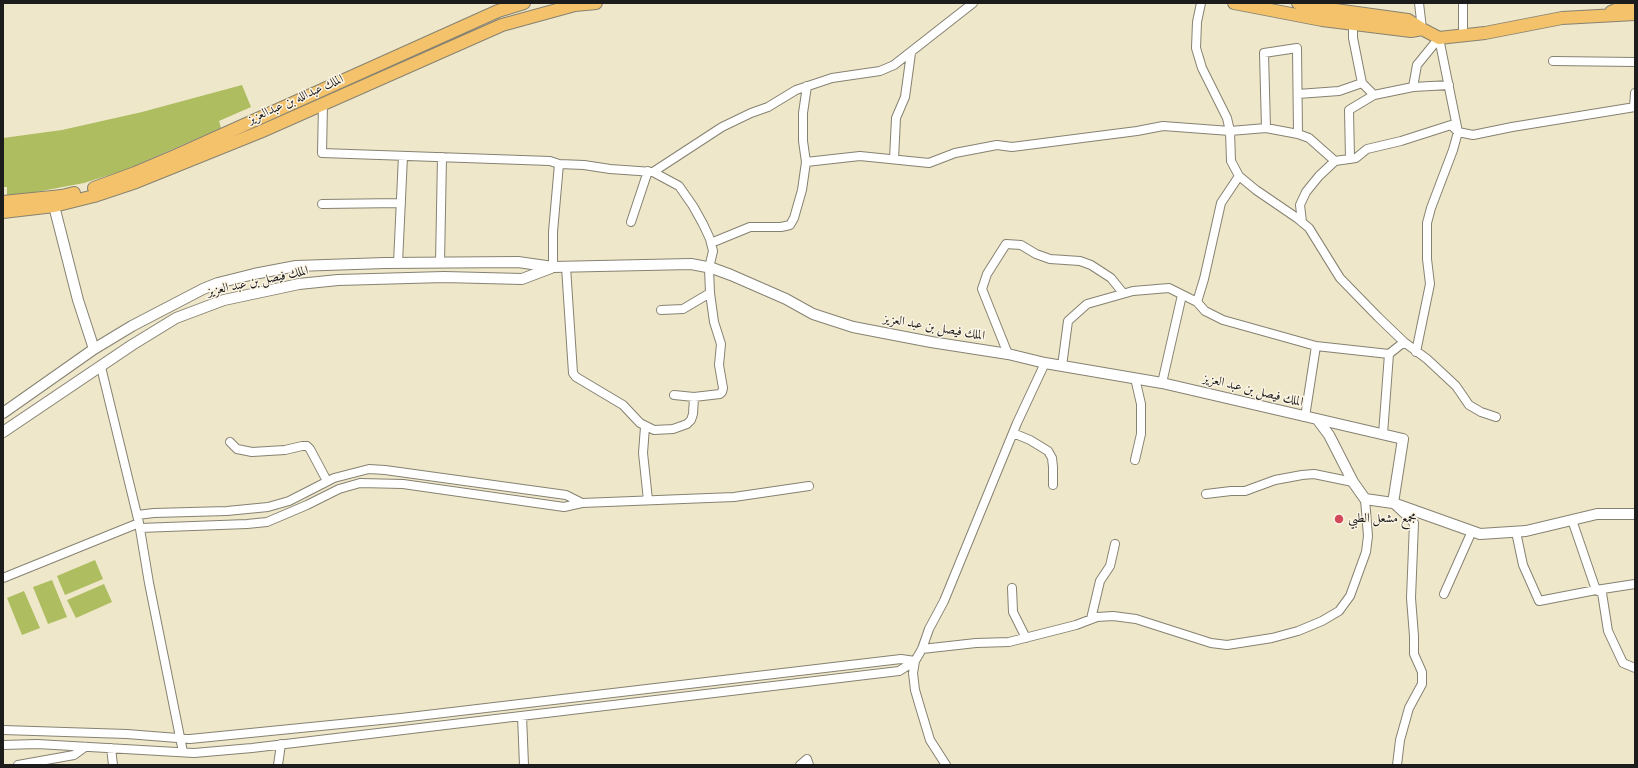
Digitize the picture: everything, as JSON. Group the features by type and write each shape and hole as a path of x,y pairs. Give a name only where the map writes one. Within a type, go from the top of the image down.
{"main road":[{"name":"الملك عبدالله بن عبدالعزيز","path":"3,202 62,196 87,190 135,173 252,122 477,20 498,11 524,3"},
{"name":"الملك عبدالله بن عبدالعزيز","path":"3,212 54,206 94,196 136,182 260,132 502,25 575,5 596,3"},
{"path":"1234,3 1322,20 1411,31 1422,29"},
{"path":"1298,3 1328,9 1408,20 1439,38 1528,25 1562,18 1634,13"}],"street":[{"path":"631,222 650,172 722,127 751,113 768,107 796,90 832,78 880,71 894,65 973,3"},
{"path":"1201,3 1197,22 1196,48 1202,68 1227,118 1230,131 1231,161 1239,176 1309,228 1340,278 1378,317 1404,342 1427,359 1456,386 1469,404 1481,412 1496,417"},
{"path":"1419,3 1422,29"},
{"path":"1463,35 1464,3"},
{"path":"1353,24 1353,38 1362,83 1374,95"},
{"path":"1416,352 1430,284 1427,259 1427,223 1458,132 1439,38"},
{"path":"1413,87 1417,65 1439,38"},
{"path":"1266,128 1264,53 1297,48 1298,134"},
{"path":"894,159 896,118 905,97 911,52"},
{"path":"1553,61 1635,62"},
{"path":"1298,94 1339,91 1362,83"},
{"path":"1350,159 1349,110 1374,95 1413,87 1448,85"},
{"path":"711,243 750,227 781,227 790,225 798,209 806,162 803,141 803,120 806,86"},
{"path":"1302,222 1300,205 1306,192 1319,176 1335,161 1356,158 1367,149 1401,141 1451,125 1458,132 1473,135 1634,107 1635,93"},
{"path":"323,104 322,153 442,157 584,165 610,169 650,172 679,186 693,206 714,251 710,268 710,293 714,322 721,344 718,365 723,388 720,394 694,397 674,395"},
{"path":"806,162 860,156 929,163 955,154 996,145 1012,147 1138,131 1163,126 1230,131 1266,128 1298,134 1309,138 1335,161"},
{"path":"398,263 403,156"},
{"path":"440,263 442,157"},
{"path":"553,267 553,232 559,164"},
{"path":"1197,302 1204,279 1221,203 1239,176"},
{"path":"322,204 401,203"},
{"path":"54,206 78,300 94,349"},
{"path":"1008,354 982,289 987,274 1006,244 1021,245 1036,254 1050,259 1080,261 1091,265 1111,278 1124,293"},
{"name":"الملك فيصل بن عبد العزيز","path":"3,413 94,349 168,306 218,283 296,266 518,262 553,267 691,264 710,268 738,278 813,314 854,327 931,342 1008,354 1045,363 1162,383 1403,439 1393,503"},
{"name":"الملك فيصل بن عبد العزيز","path":"3,432 176,318 224,300 299,284 338,280 444,277 522,279 553,267"},
{"path":"566,267 573,373 582,382 623,405 645,426 654,430 665,430 687,424 691,420 693,414 694,397"},
{"path":"218,283 224,300"},
{"path":"1062,366 1068,321 1086,304 1124,293 1169,288 1197,302 1205,311 1223,320 1316,346 1389,354 1404,342"},
{"path":"661,310 683,309 710,293"},
{"path":"1162,383 1182,295"},
{"path":"1305,417 1316,346"},
{"path":"1383,434 1389,354"},
{"path":"946,765 930,740 920,707 915,690 913,673 915,661 922,649 929,629 944,601 1013,433 1045,363"},
{"path":"101,367 138,522 183,752"},
{"path":"1135,460 1140,434 1141,409 1136,378"},
{"name":"الملك فيصل بن عبد العزيز","path":"1317,419 1328,435 1353,482 1365,499"},
{"path":"645,426 643,447 648,500"},
{"path":"1013,433 1030,440 1048,451 1052,458 1053,485"},
{"path":"230,442 237,449 252,452 285,450 307,446 327,481"},
{"path":"3,578 138,522 154,513 228,511 268,507 289,501 334,478 369,470 384,470 566,495 582,503"},
{"path":"1206,494 1245,491 1275,480 1314,474 1353,482"},
{"path":"138,522 247,524 267,522 307,506 339,489 360,483 403,484 564,507 582,503 734,497 809,486"},
{"path":"922,649 976,643 1009,642 1076,625 1097,617 1113,616 1136,619 1211,643 1227,645 1272,638 1298,631 1322,621 1339,611 1350,596 1355,579 1366,555 1368,536 1365,499 1393,503 1480,534 1526,531 1597,514 1635,514"},
{"path":"1393,503 1414,523 1411,598 1414,654 1422,672 1422,684 1409,708 1400,740 1397,765"},
{"path":"1572,520 1596,590 1602,593 1608,631 1623,663 1635,668"},
{"path":"1444,594 1472,530"},
{"path":"1516,532 1523,565 1539,601 1635,584"},
{"path":"1091,619 1100,582 1110,566 1115,544"},
{"path":"1012,588 1013,612 1026,638"},
{"path":"3,730 127,734 190,740 393,719 894,659 915,661"},
{"path":"3,745 37,744 194,753 898,671 915,661"},
{"path":"522,716 524,765"},
{"path":"278,765 281,744"},
{"path":"18,765 74,755 85,747"},
{"path":"110,748 113,765"},
{"path":"800,765 807,758 809,765"}],"green space":[{"path":"242,85 251,107 219,121 221,128 125,170 84,183 25,194 7,195 7,187 3,187 3,138 62,130 142,112"},
{"path":"95,560 103,579 65,595 57,576"},
{"path":"52,580 67,617 48,624 33,587"},
{"path":"104,584 112,602 76,618 67,600"},
{"path":"24,591 40,628 22,635 7,598"}],"place":[{"name":"مجمع مشعل الطبي","path":"1339,519"}]}
